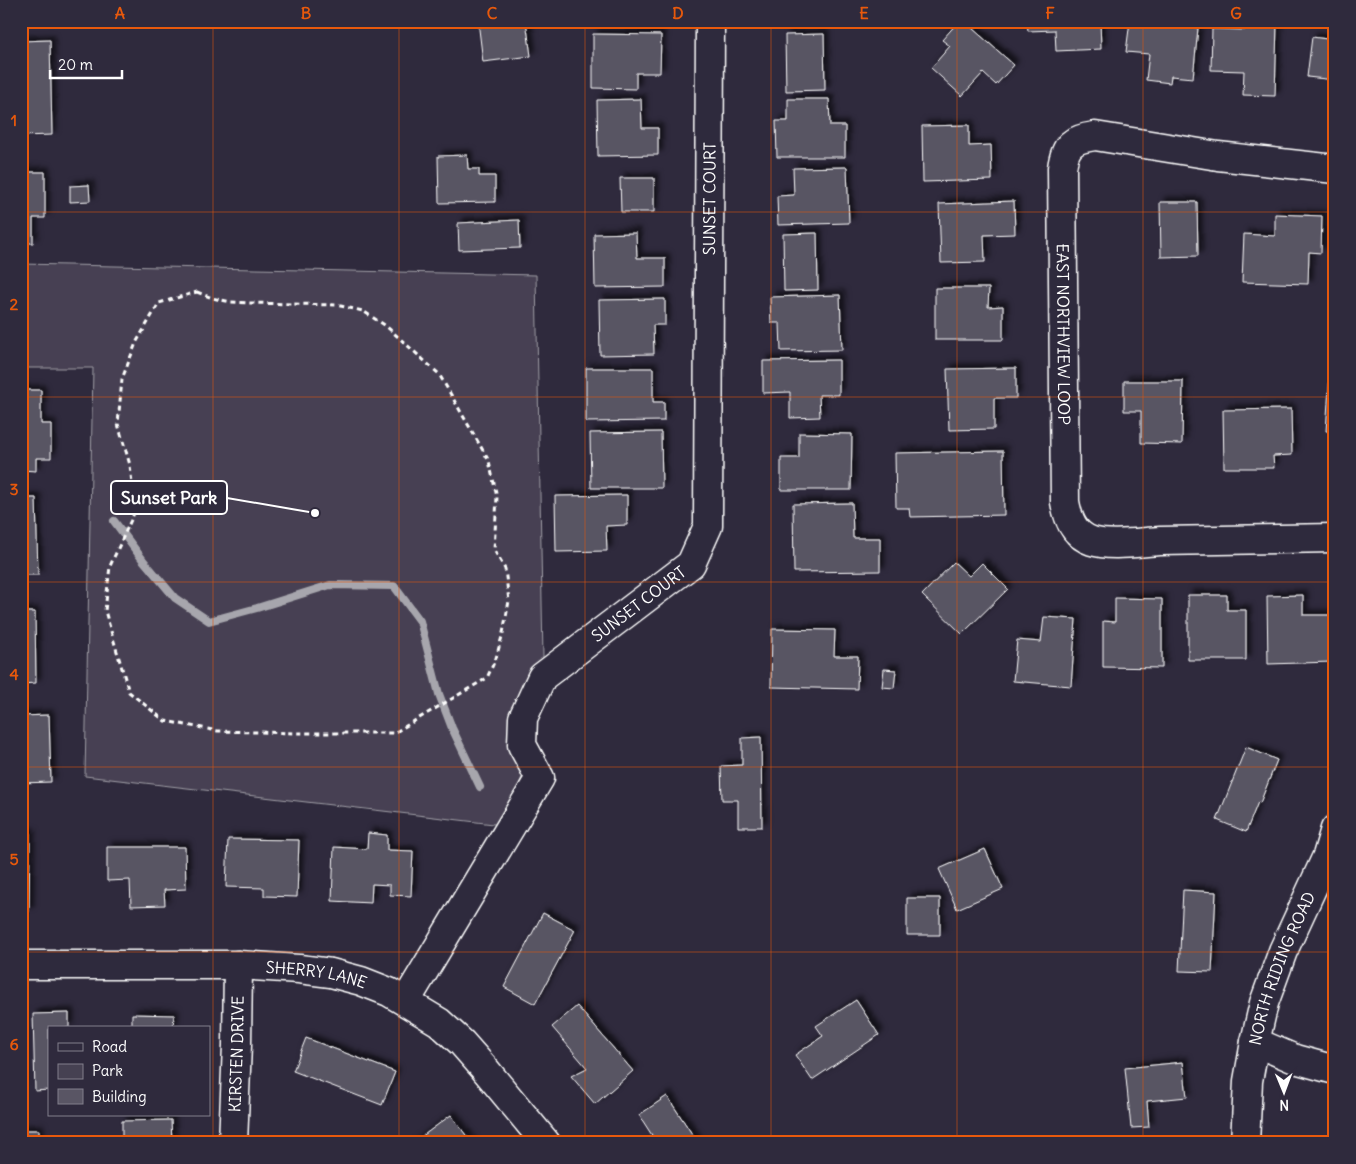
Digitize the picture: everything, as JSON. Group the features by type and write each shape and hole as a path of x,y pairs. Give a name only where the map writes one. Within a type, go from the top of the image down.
{"street":[{"name":"SUNSET COURT","path":"406,1001 540,778 522,745 523,718 542,677 691,564 708,526 710,21"},
{"name":"EAST NORTHVIEW LOOP","path":"1335,169 1218,156 1095,136 1081,138 1070,145 1064,155 1062,168 1065,502 1068,519 1077,532 1090,540 1106,544 1335,538"},
{"name":"NORTH RIDING ROAD","path":"1245,1143 1248,1081 1264,1003 1283,951 1327,856 1335,829"},
{"name":"SHERRY LANE","path":"21,965 238,966 300,969 331,973 361,981 389,992 439,1022 484,1068 546,1143"},
{"name":"KIRSTEN DRIVE","path":"233,1143 238,966"},
{"path":"1255,1042 1295,1058 1335,1070"}],"path":[{"path":"197,292 212,298 232,302 336,305 363,312 386,326 439,374 489,461 497,497 494,550 504,569 509,601 504,633 487,678 394,733 296,733 218,730 165,721 129,692 105,611 110,566 134,511 130,465 118,424 122,379 136,343 159,303 197,292"}],"green space":[{"path":"21,264 536,275 543,658 513,706 522,777 502,825 85,776 93,368 21,368"}],"building":[{"path":"478,21 526,21 531,56 483,62"},
{"path":"586,21 651,21 586,22"},
{"path":"782,21 831,21 831,24 782,25"},
{"path":"959,21 964,21 1014,65 996,85 983,73 962,96 931,68 950,46 942,40"},
{"path":"969,21 984,21 976,28"},
{"path":"1027,21 1100,21 1101,49 1056,51 1055,30 1028,31"},
{"path":"1130,21 1198,28 1193,78 1171,76 1170,83 1146,80 1149,54 1126,52"},
{"path":"1245,22 1277,23 1275,96 1243,95 1244,71 1211,70 1212,29 1245,30"},
{"path":"593,34 661,35 660,73 636,73 636,89 593,88"},
{"path":"824,34 825,90 786,91 785,35"},
{"path":"1312,37 1335,40 1335,80 1307,77"},
{"path":"50,40 52,135 21,136 21,41"},
{"path":"641,99 642,128 658,128 658,155 598,156 597,100"},
{"path":"788,99 829,99 830,126 845,126 845,157 777,157 776,121 788,121"},
{"path":"969,125 969,146 991,145 992,180 923,182 922,126"},
{"path":"467,155 468,169 479,169 479,176 495,176 495,202 439,203 438,156"},
{"path":"847,167 849,223 778,225 777,196 794,195 793,168"},
{"path":"21,172 45,172 45,218 33,218 33,243 21,243"},
{"path":"620,178 654,178 654,212 621,212"},
{"path":"89,185 90,201 70,202 70,186"},
{"path":"1014,201 1015,234 984,235 985,262 941,263 939,204"},
{"path":"1160,202 1197,202 1198,256 1161,257"},
{"path":"1275,214 1322,216 1321,253 1309,252 1308,284 1242,282 1244,234 1275,236"},
{"path":"519,220 520,248 459,250 458,223"},
{"path":"636,233 637,258 665,258 665,287 595,288 594,234"},
{"path":"817,233 818,290 784,291 783,234"},
{"path":"935,288 989,288 988,307 1003,306 1003,340 935,340"},
{"path":"840,295 842,350 781,351 780,323 771,323 770,297"},
{"path":"665,299 665,325 653,325 654,354 600,355 599,300"},
{"path":"839,360 839,395 819,395 820,417 790,418 790,392 763,393 763,361"},
{"path":"586,368 653,368 653,402 664,402 664,421 586,422"},
{"path":"1016,368 1016,398 994,398 994,429 949,430 947,369"},
{"path":"1330,372 1335,373 1335,432 1326,431"},
{"path":"1124,381 1183,381 1182,444 1141,443 1141,411 1124,411"},
{"path":"21,390 41,390 41,424 51,424 51,458 36,458 36,471 21,470"},
{"path":"1291,409 1292,455 1273,456 1274,468 1224,468 1223,410"},
{"path":"661,432 662,488 591,488 590,433"},
{"path":"799,433 852,434 851,490 781,490 781,458 799,458"},
{"path":"1003,451 1004,515 910,517 909,508 896,508 895,453"},
{"path":"627,495 627,525 606,526 607,551 556,552 555,496"},
{"path":"21,498 36,498 38,575 21,575"},
{"path":"852,503 853,538 880,538 880,571 794,572 793,504"},
{"path":"954,562 969,576 982,563 1008,589 962,634 922,595"},
{"path":"1188,595 1227,595 1227,610 1246,610 1246,660 1188,660"},
{"path":"1303,595 1303,615 1331,615 1332,662 1268,664 1267,596"},
{"path":"1115,598 1162,599 1162,668 1103,667 1103,621 1115,622"},
{"path":"21,612 35,612 36,683 21,684"},
{"path":"1044,617 1076,619 1071,686 1013,681 1017,640 1041,642"},
{"path":"772,629 835,630 834,656 858,656 857,689 771,687"},
{"path":"884,669 896,670 894,688 882,687"},
{"path":"49,715 51,782 21,783 21,716"},
{"path":"761,737 762,827 738,827 738,800 722,800 721,766 742,765 742,738"},
{"path":"1246,747 1277,760 1246,832 1217,820"},
{"path":"21,833 30,833 29,912 21,911"},
{"path":"368,833 387,835 387,850 413,851 411,896 390,895 390,885 372,884 371,903 332,901 334,847 367,849"},
{"path":"228,839 299,840 297,897 264,896 264,888 226,887"},
{"path":"107,847 185,847 186,889 164,890 165,905 131,906 130,880 107,881"},
{"path":"985,849 1003,889 957,909 939,869"},
{"path":"1183,890 1216,892 1212,972 1179,971"},
{"path":"907,898 940,898 940,935 907,935"},
{"path":"543,913 575,930 535,1004 504,987"},
{"path":"856,1000 879,1035 812,1080 795,1055 823,1036 816,1026"},
{"path":"577,1006 633,1071 595,1104 571,1076 587,1068 552,1027"},
{"path":"21,1013 22,1084 21,1084"},
{"path":"69,1013 69,1026 48,1026 48,1090 35,1091 33,1014"},
{"path":"132,1014 174,1015 173,1026 132,1026"},
{"path":"306,1038 395,1072 382,1105 293,1071"},
{"path":"1183,1062 1187,1097 1147,1101 1149,1127 1131,1128 1125,1068"},
{"path":"667,1096 698,1143 657,1143 639,1115"},
{"path":"451,1115 471,1142 413,1143"},
{"path":"171,1120 172,1143 122,1143 122,1121"},
{"path":"21,1130 39,1130 39,1143 21,1143"}],"waterway":[{"path":"114,521 175,598 209,621 330,585 394,586 420,621 439,694 452,728 480,787"}],"place":[{"name":"Sunset Park","path":"315,513"}]}
